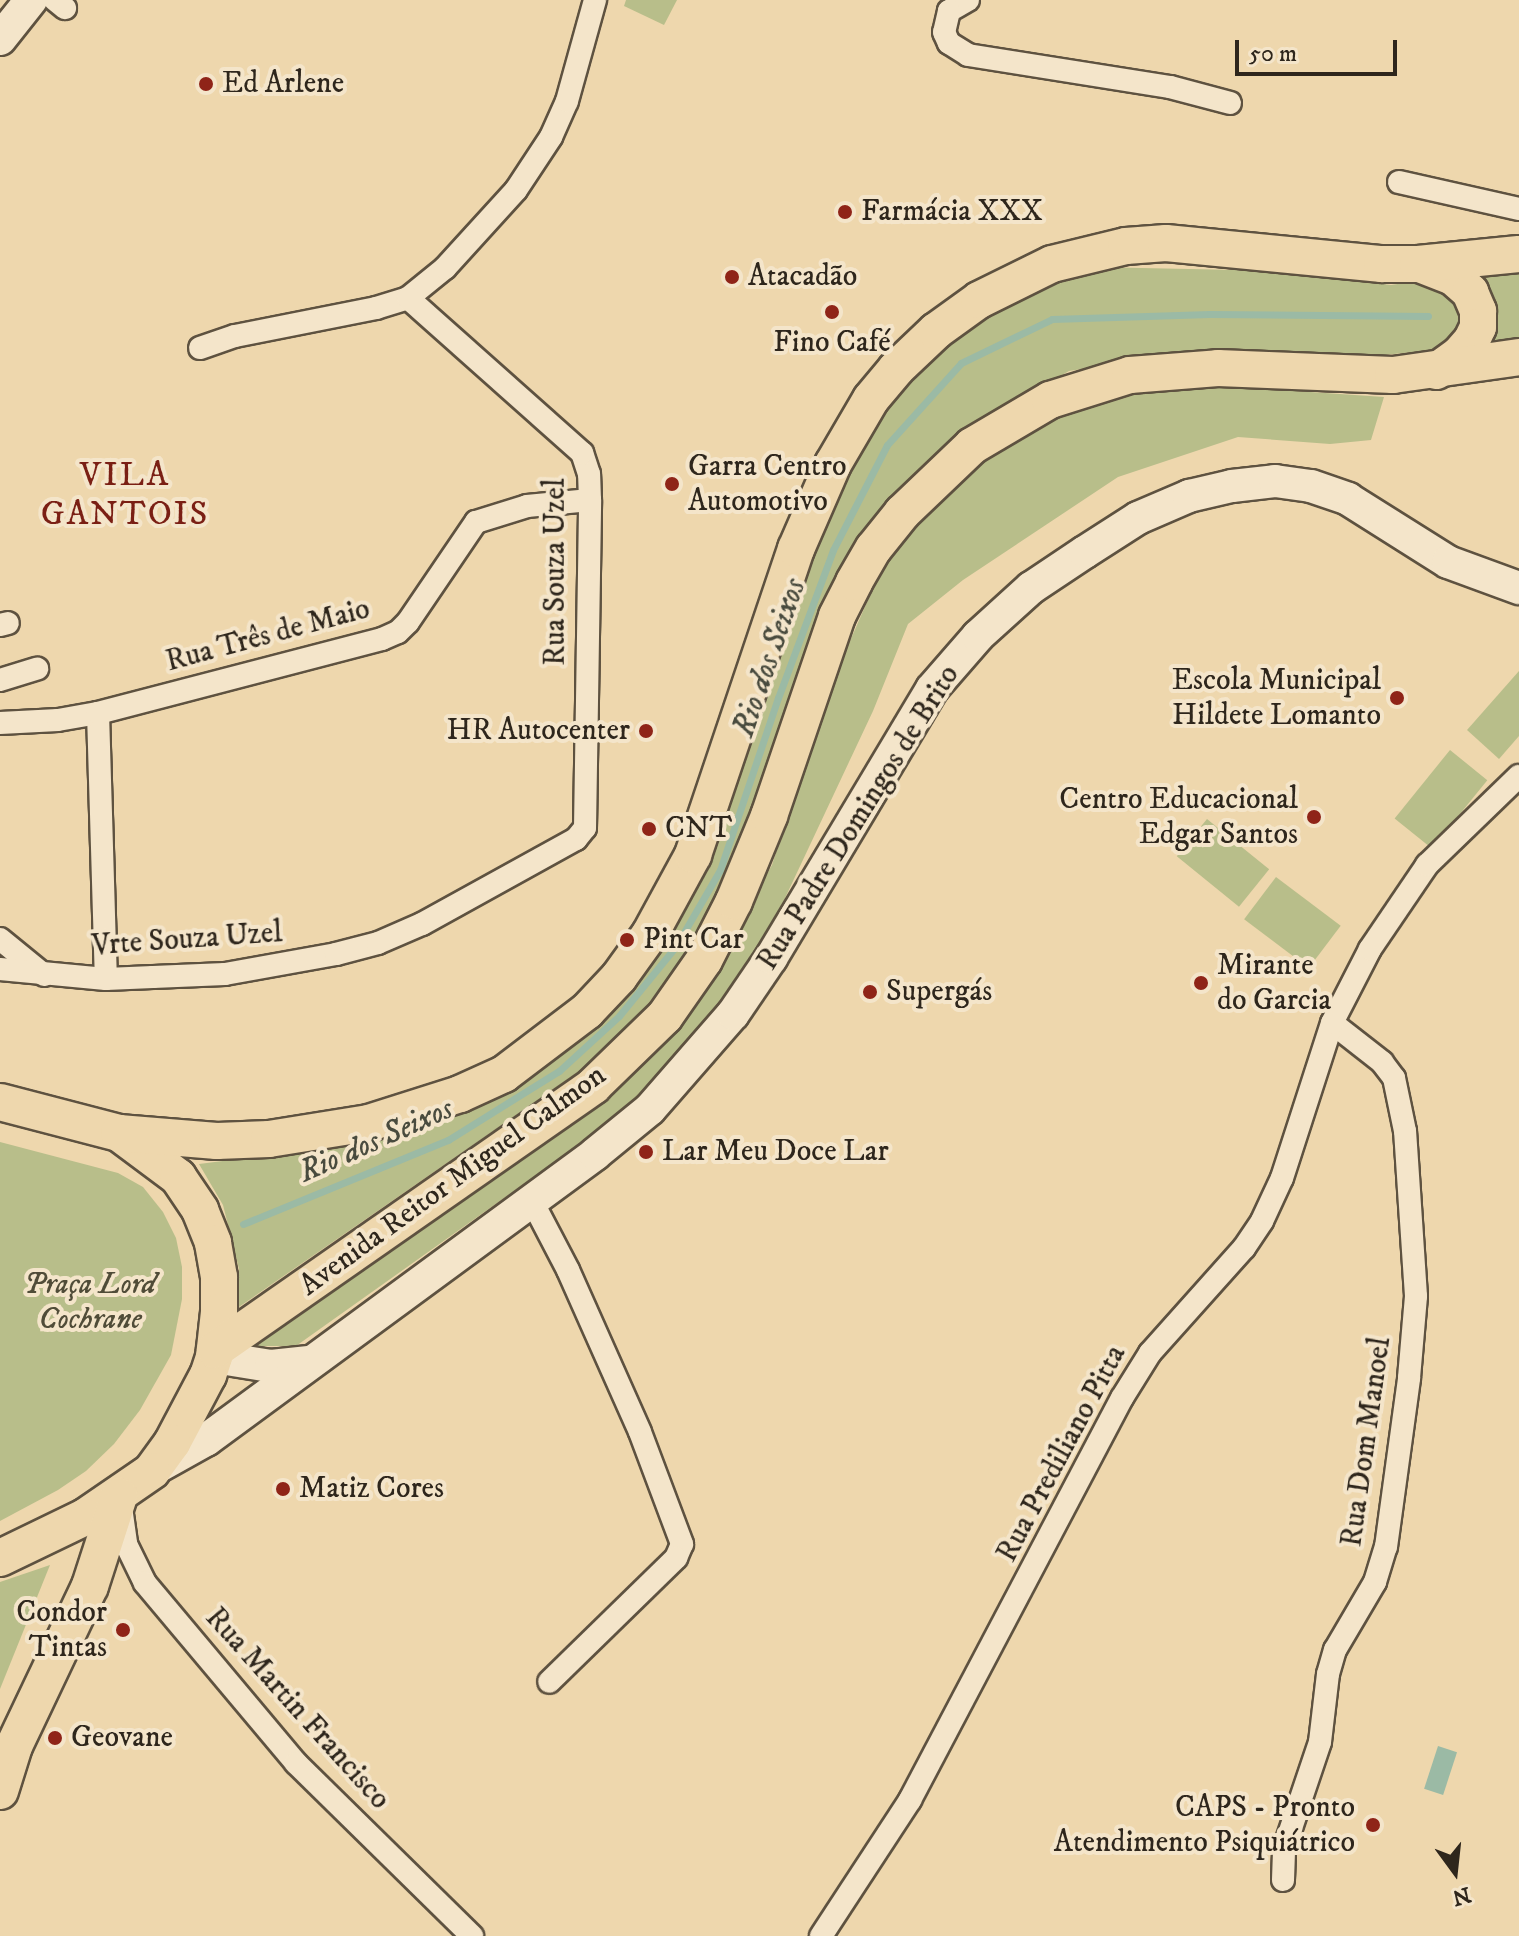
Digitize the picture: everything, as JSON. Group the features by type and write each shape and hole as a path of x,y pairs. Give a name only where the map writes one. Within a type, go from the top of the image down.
{"main road":[{"path":"0,39 31,0"},
{"name":"Avenida Reitor Miguel Calmon","path":"119,1133 217,1141 269,1139 369,1123 460,1094 504,1074 587,1011 619,977 650,934 693,855 796,549 833,464 871,399 896,369 936,331 979,300 1052,264 1126,246 1166,243 1418,264 1519,254"},
{"path":"1418,264 1453,277 1470,292 1478,311 1472,340 1460,354 1437,371"},
{"name":"Avenida Reitor Miguel Calmon","path":"215,1353 593,1086 665,1016 704,960 734,901 769,816 837,616 854,582 902,513 972,446 1050,400 1130,375 1218,368 1338,375 1437,371 1519,357"},
{"name":"Rua Padre Domingos de Brito","path":"152,1471 206,1440 532,1201 624,1131 688,1069 771,958 932,689 978,636 1031,588 1098,543 1138,518 1189,496 1232,486 1275,481 1311,486 1348,499 1448,562 1519,588"},
{"path":"0,1102 119,1133 178,1177 200,1210 213,1243 219,1277 215,1353 190,1413 152,1471 119,1496 48,1537 0,1558"},
{"name":"Rua Padre Domingos de Brito","path":"215,1353 271,1366 312,1361"},
{"path":"0,1791 14,1746 90,1586 119,1496"}],"street":[{"path":"200,348 235,336 376,308 408,298 482,230 516,190 551,137 567,101 595,0"},
{"path":"968,0 949,11 944,32 949,43 968,55 1170,87 1230,103"},
{"path":"1399,182 1519,209"},
{"name":"Rua Souza Uzel","path":"408,298 582,453 589,474 590,500 585,828"},
{"name":"Rua Três de Maio","path":"0,723 58,720 98,713 398,632 441,578 476,522 527,506 590,500"},
{"path":"0,680 37,669"},
{"path":"98,713 106,979"},
{"name":"Rua Prediliano Pitta","path":"821,1936 910,1800 1122,1398 1150,1353 1244,1248 1262,1221 1282,1178 1332,1023 1370,949 1427,865 1519,776"},
{"name":"Vrte Souza Uzel","path":"0,969 106,979 225,974 284,966 378,943 422,924 576,839 585,828"},
{"path":"0,939 44,975"},
{"name":"Rua Dom Manoel","path":"1283,1880 1284,1849 1320,1742 1328,1674 1335,1650 1375,1582 1386,1547 1416,1296 1405,1131 1394,1078 1382,1062 1332,1023"},
{"path":"532,1201 568,1270 640,1432 682,1544 676,1558 549,1682"},
{"name":"Rua Martin Francisco","path":"119,1496 126,1544 145,1583 296,1763 472,1936"}],"green space":[{"path":"626,0 677,0 664,25 624,6"},
{"path":"1519,265 1519,337 1493,344 1374,356 1205,350 1069,371 953,439 870,525 818,619 729,875 688,951 633,1024 581,1070 236,1309 239,1269 223,1205 199,1164 332,1147 443,1121 546,1067 615,1002 663,944 710,867 819,538 850,468 895,395 977,319 1094,267 1281,271 1391,285"},
{"path":"1193,384 1384,397 1371,440 1330,444 1238,437 1118,477 963,580 908,624 873,711 753,966 684,1048 618,1117 296,1346 250,1346 703,986 772,865 828,691 889,552 973,462 1087,402"},
{"path":"1519,671 1519,736 1499,759 1467,730"},
{"path":"1450,750 1487,780 1432,849 1395,818"},
{"path":"1207,819 1269,869 1239,907 1177,856"},
{"path":"1276,877 1341,926 1309,968 1244,919"},
{"name":"Praça Lord Cochrane","path":"0,1142 118,1173 143,1187 163,1212 176,1238 182,1267 182,1299 171,1355 140,1410 114,1444 86,1471 58,1490 0,1521"},
{"path":"50,1565 0,1689 0,1582"}],"shaded area":[{"path":"1438,1746 1457,1752 1443,1795 1424,1789"}],"waterway":[{"name":"Rio dos Seixos","path":"243,1224 448,1140 559,1071 619,1016 676,946 720,870 778,698 833,550 887,445 961,363 1052,319 1210,314 1428,316"}],"place":[{"name":"Ed Arlene","path":"206,84"},
{"name":"Farmácia XXX","path":"845,212"},
{"name":"Atacadão","path":"732,277"},
{"name":"Fino Café","path":"832,312"},
{"name":"Garra Centro Automotivo","path":"672,484"},
{"name":"Escola Municipal Hildete Lomanto","path":"1397,698"},
{"name":"HR Autocenter","path":"646,731"},
{"name":"Centro Educacional Edgar Santos","path":"1314,817"},
{"name":"CNT","path":"649,829"},
{"name":"Pint Car","path":"627,940"},
{"name":"Mirante do Garcia","path":"1201,983"},
{"name":"Supergás","path":"870,992"},
{"name":"Lar Meu Doce Lar","path":"646,1152"},
{"name":"Matiz Cores","path":"283,1489"},
{"name":"Condor Tintas","path":"123,1630"},
{"name":"Geovane","path":"55,1738"},
{"name":"CAPS - Pronto Atendimento Psiquiátrico","path":"1373,1825"}],"district":[{"name":"VILA GANTOIS","path":"125,494"}]}
